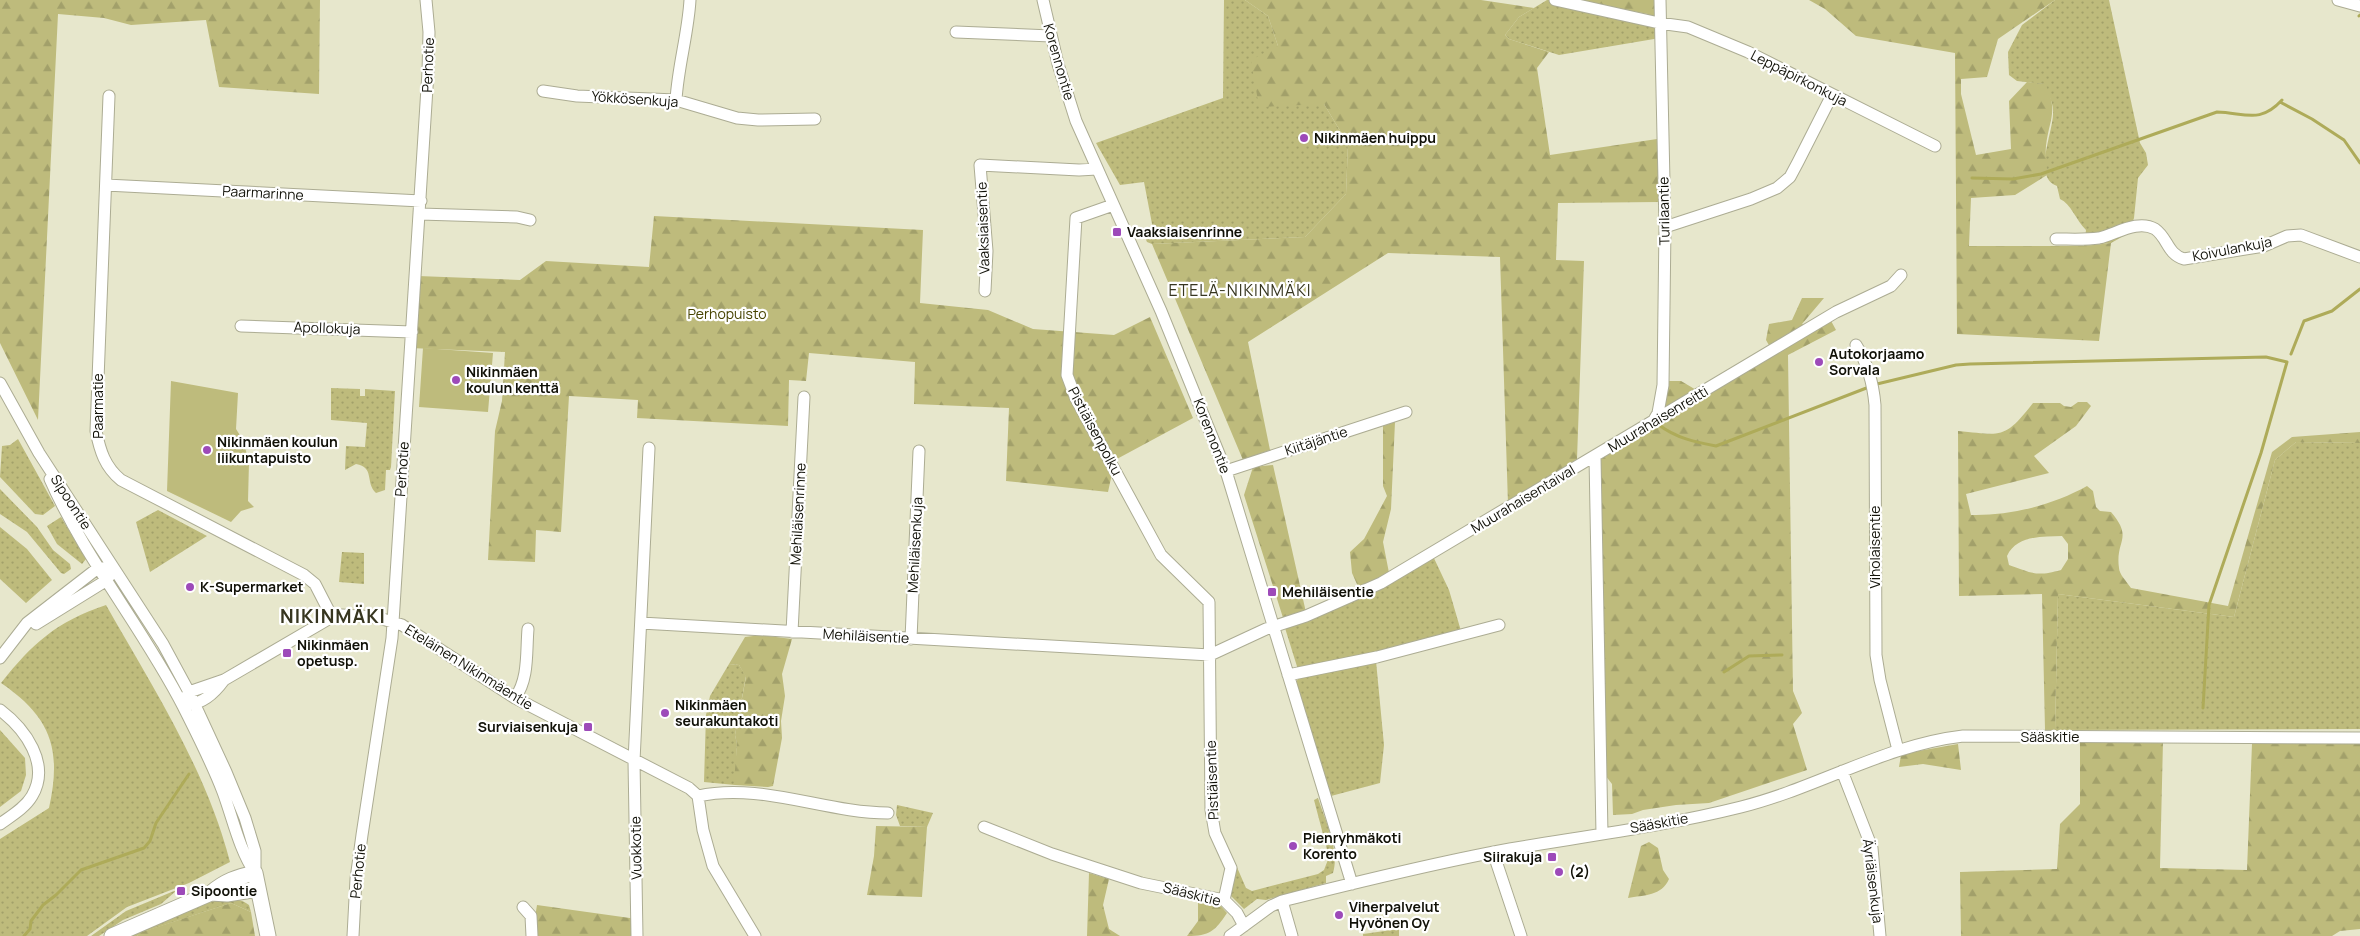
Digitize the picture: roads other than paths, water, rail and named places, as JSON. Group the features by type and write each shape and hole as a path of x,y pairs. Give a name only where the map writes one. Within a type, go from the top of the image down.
{"main road":[{"name":"Sipoontie","path":"255,873 268,936"},
{"path":"112,936 211,893 223,883 236,877 255,873"},
{"path":"211,893 227,894 258,889"}],"street":[{"name":"Perhotie","path":"353,936 356,880 386,683 393,622 421,201 429,42 426,0"},
{"path":"676,100 678,78 688,29 690,0"},
{"name":"Korennontie","path":"1043,0 1051,36 1076,121 1164,320 1226,471 1352,884"},
{"name":"Leppäpirkonkuja","path":"1555,0 1659,23 1688,27 1748,52 1935,146"},
{"name":"Turilaantie","path":"1654,420 1658,413 1663,390 1665,228 1659,23 1660,0"},
{"path":"2338,0 2360,6"},
{"path":"956,32 1051,36"},
{"name":"Yökkösenkuja","path":"543,91 577,96 676,100 737,118 792,121 815,119"},
{"path":"1665,228 1751,199 1777,188 1790,177 1832,95"},
{"name":"Paarmatie","path":"109,96 96,431 104,460 112,472 121,480 304,574 315,584 332,617"},
{"name":"Vaaksiaisentie","path":"985,291 987,251 980,165 1079,170 1097,169"},
{"name":"Paarmarinne","path":"106,185 421,201"},
{"name":"Pistiäisenpolku","path":"1112,205 1076,218 1067,375 1076,399 1161,555 1209,602 1210,655"},
{"path":"420,214 517,217 530,220"},
{"name":"Koivulankuja","path":"2056,240 2099,238 2140,225 2154,229 2162,236 2169,250 2176,256 2184,259 2264,246 2287,236 2301,235 2360,257"},
{"name":"Muurahaisenreitti","path":"1602,834 1595,457 1836,312 1891,286 1901,275"},
{"name":"Apollokuja","path":"242,326 412,332"},
{"name":"Viholaisentie","path":"1856,345 1868,366 1874,390 1876,655 1880,680 1898,750"},
{"name":"Sipoontie","path":"0,383 32,442 163,644 189,692 245,818 255,851 255,873"},
{"name":"Mehiläisenrinne","path":"792,632 804,397"},
{"name":"Kiitäjäntie","path":"1226,471 1406,412"},
{"path":"634,760 649,448"},
{"name":"Mehiläisenkuja","path":"911,639 919,451"},
{"name":"Sipoontie","path":"39,453 59,499 98,568 182,704 218,778 244,854 255,873"},
{"name":"Muurahaisentaival","path":"1210,655 1381,583 1595,457"},
{"path":"0,658 27,623 98,568 114,567"},
{"path":"20,634 107,580 114,567"},
{"name":"Eteläinen Nikinmäentie","path":"189,692 224,680 332,617 342,615 376,617 393,622 515,698 689,788 698,796"},
{"name":"Mehiläisentie","path":"641,622 1210,655"},
{"path":"1288,675 1377,657 1499,626"},
{"path":"515,698 522,689 525,676 528,629"},
{"name":"Pistiäisentie","path":"1210,655 1211,810 1215,833 1231,868 1224,900"},
{"name":"Eteläinen Nikinmäentie","path":"195,704 211,695 224,680"},
{"path":"182,704 189,692"},
{"path":"182,704 195,704"},
{"path":"0,710 31,746 37,755 39,764 38,780 32,797 0,824"},
{"name":"Sääskitie","path":"984,827 1052,854 1141,882 1224,900 1237,913 1244,926 1271,906 1282,901 1493,852 1602,834 1740,807 1796,790 1898,750 1917,744 1963,736 2360,738"},
{"name":"Vuokkotie","path":"634,760 637,936"},
{"name":"Äyriäisenkuja","path":"1842,771 1872,848 1880,936"},
{"path":"755,936 713,866 703,830 698,796 717,792 777,797 848,810 888,814"},
{"path":"1493,852 1521,936"},
{"path":"1282,901 1292,936"},
{"path":"523,907 531,916 532,936"},
{"path":"1230,936 1244,926"}],"waterway":[{"path":"1972,178 2013,179 2041,174 2217,112 2259,115 2267,112 2282,100"},
{"path":"2280,102 2312,119 2344,140 2360,163"},
{"path":"2291,354 2304,321 2332,311 2360,289"},
{"path":"1877,384 1956,365 1970,364 2266,357 2287,362 2261,453 2209,605 2203,708"},
{"path":"1650,431 1659,425 1679,436 1716,446 1869,387"},
{"path":"1724,672 1749,656 1782,655"},
{"path":"24,936 30,929 31,921 43,905 81,870 144,848 150,841 156,823 189,774"}],"place":[{"name":"Nikinmäen huippu","path":"1304,138"},
{"name":"Vaaksiaisenrinne","path":"1117,232"},
{"name":"Autokorjaamo Sorvala","path":"1819,362"},
{"name":"Nikinmäen koulun kenttä","path":"456,380"},
{"name":"Nikinmäen koulun liikuntapuisto","path":"207,450"},
{"name":"K-Supermarket","path":"190,587"},
{"name":"Mehiläisentie","path":"1272,592"},
{"name":"Nikinmäen opetusp.","path":"287,653"},
{"name":"Nikinmäen seurakuntakoti","path":"665,713"},
{"name":"Surviaisenkuja","path":"588,727"},
{"name":"Pienryhmäkoti Korento","path":"1293,846"},
{"name":"Siirakuja","path":"1552,857"},
{"name":"(2)","path":"1559,872"},
{"name":"Sipoontie","path":"181,891"},
{"name":"Viherpalvelut Hyvönen Oy","path":"1339,915"}],"district":[{"name":"ETELÄ-NIKINMÄKI","path":"1240,290"},
{"name":"NIKINMÄKI","path":"333,616"}],"park label":[{"name":"Perhopuisto","path":"727,314"}]}
